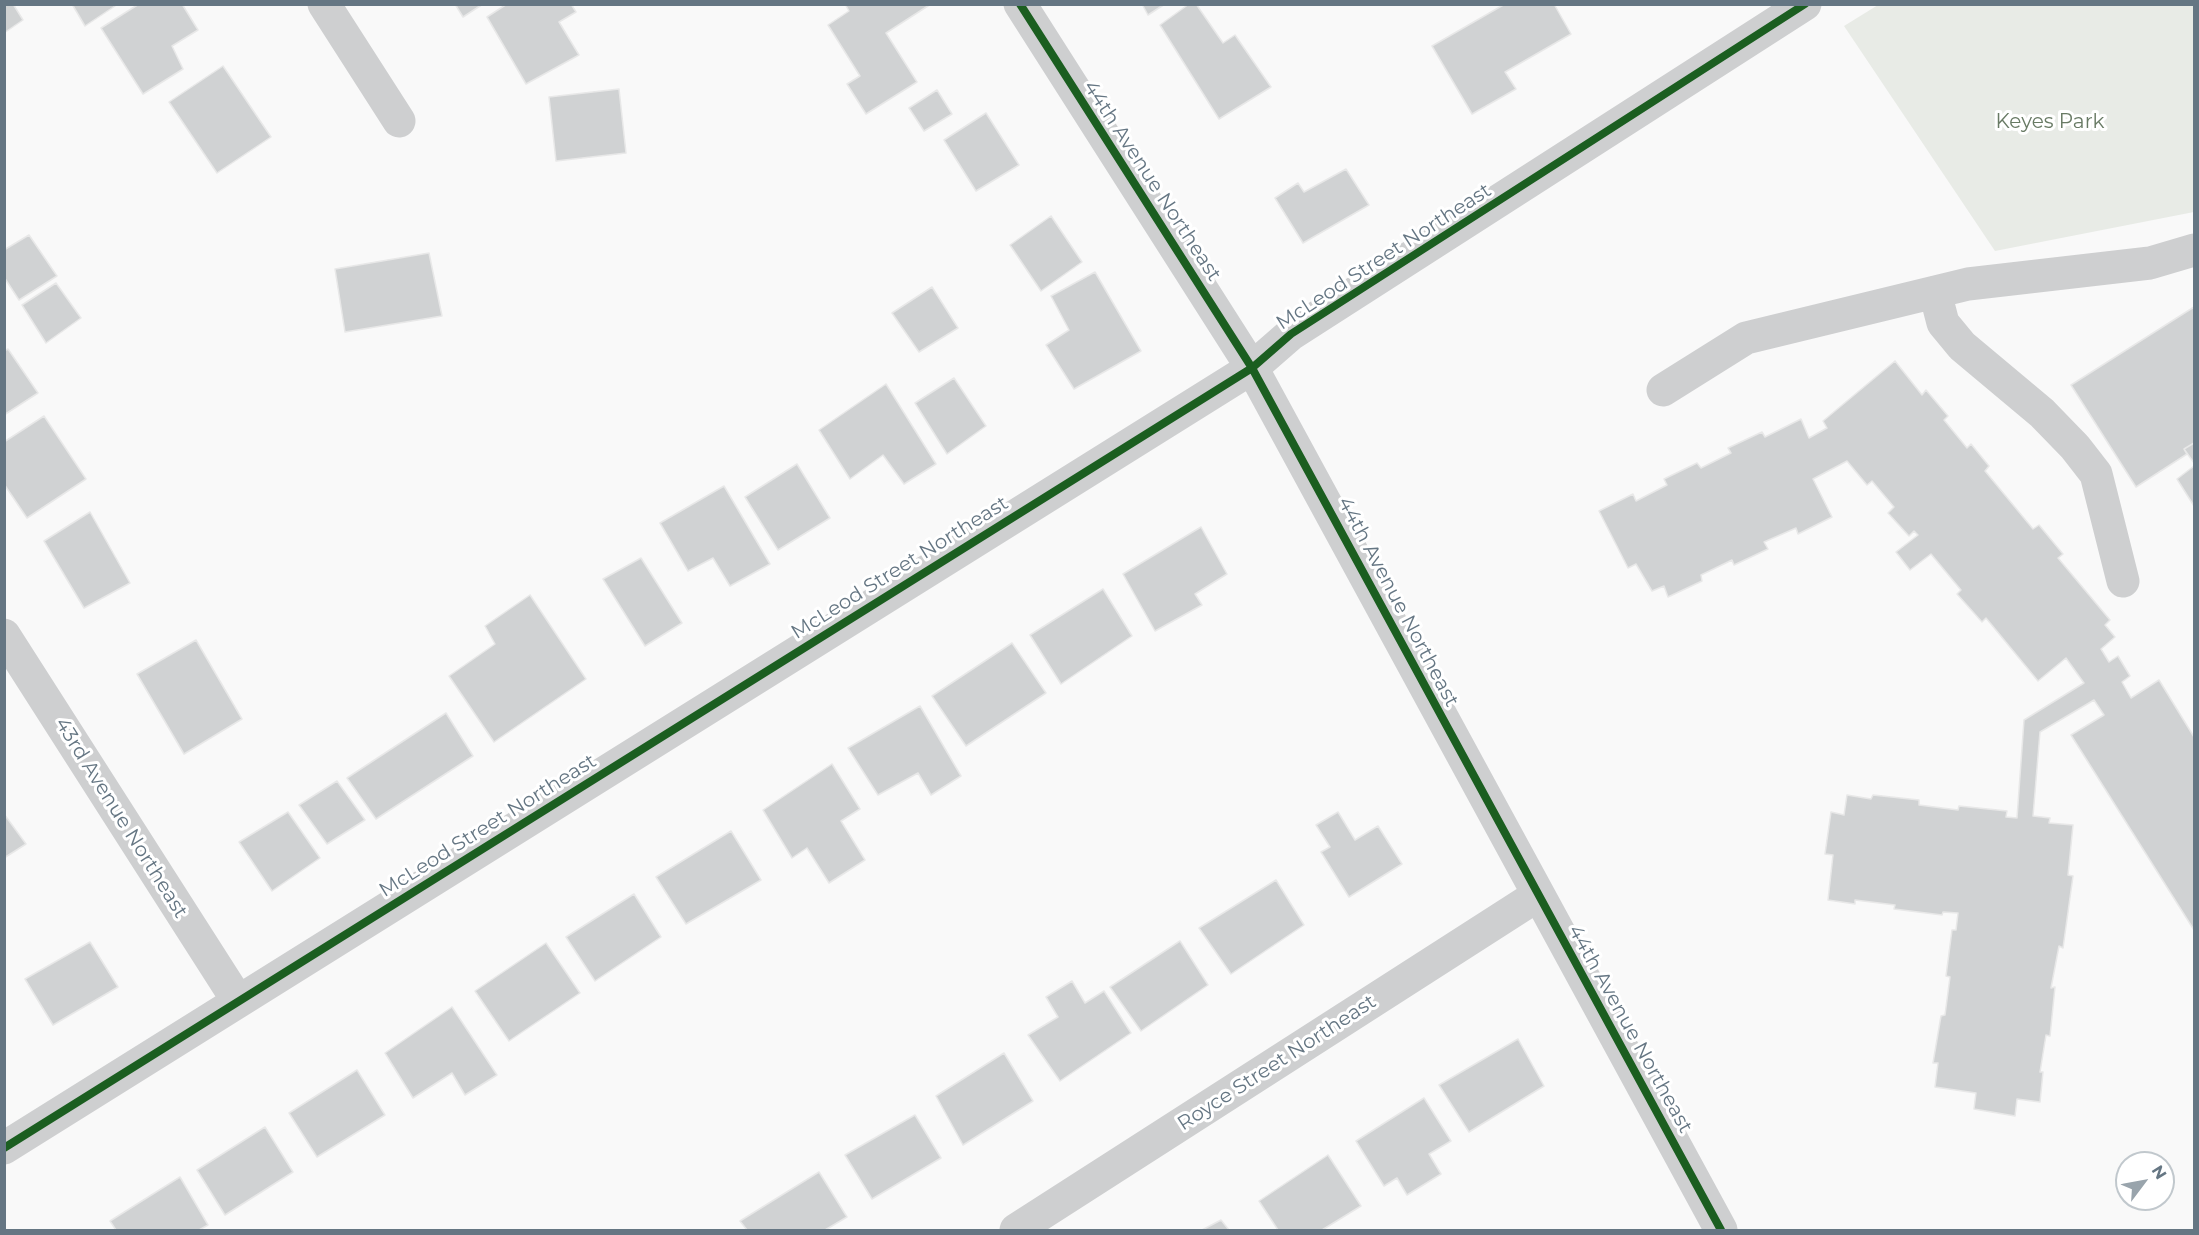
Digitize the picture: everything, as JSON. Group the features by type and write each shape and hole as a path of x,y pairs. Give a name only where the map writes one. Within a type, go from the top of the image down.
{"street":[{"path":"324,4 399,121"},
{"name":"44th Avenue Northeast","path":"1020,4 1252,368 1721,1230"},
{"name":"McLeod Street Northeast","path":"4,1148 1252,368 1291,334 1805,4"},
{"path":"1663,390 1746,338 1968,284 2150,263 2194,250"},
{"path":"1935,292 1943,323 1962,346 2042,413 2075,447 2096,474 2123,581"},
{"name":"43rd Avenue Northeast","path":"4,634 237,1001"},
{"name":"Royce Street Northeast","path":"1016,1230 1538,895"}],"green space":[{"name":"Keyes Park","path":"1878,5 2194,5 2194,212 1995,251 1844,26"}],"building":[{"path":"4,4 13,4 23,20 4,33"},
{"path":"72,4 118,4 85,26"},
{"path":"139,4 182,4 198,30 172,46 183,69 143,94 101,28"},
{"path":"455,4 483,4 463,17"},
{"path":"507,4 571,4 576,12 559,22 579,55 526,84 487,17"},
{"path":"845,4 931,4 886,33 917,82 866,114 847,84 860,76 828,25 849,11"},
{"path":"1142,4 1165,4 1148,15"},
{"path":"1189,4 1196,4 1223,43 1235,35 1271,87 1219,119 1160,25"},
{"path":"1505,4 1554,4 1571,34 1505,72 1516,89 1472,114 1432,46"},
{"path":"223,66 271,137 217,173 169,102"},
{"path":"619,89 626,153 556,161 549,97"},
{"path":"937,90 952,114 924,131 909,108"},
{"path":"986,113 1019,165 976,191 944,140"},
{"path":"1346,169 1369,205 1303,243 1275,198 1298,183 1304,192"},
{"path":"1051,216 1082,262 1041,291 1010,245"},
{"path":"29,235 57,276 19,300 4,277 4,250"},
{"path":"429,253 442,316 345,332 335,269"},
{"path":"1095,272 1141,351 1074,389 1046,345 1069,330 1051,296"},
{"path":"56,283 81,318 46,343 22,305"},
{"path":"932,287 958,328 919,352 892,313"},
{"path":"2194,307 2194,443 2184,449 2187,454 2136,487 2071,385"},
{"path":"8,349 38,393 4,415 4,351"},
{"path":"1895,361 1922,395 1926,390 1948,416 1944,420 1967,448 1971,444 1989,466 1985,471 2033,529 2039,525 2063,554 2058,558 2110,620 2105,625 2115,637 2101,649 2109,662 2118,656 2130,676 2122,682 2131,698 2159,680 2194,737 2194,930 2071,735 2104,715 2094,700 2040,732 2033,816 2050,818 2049,823 2073,825 2068,875 2073,876 2063,948 2059,946 2051,988 2055,987 2050,1036 2046,1035 2040,1072 2043,1072 2040,1102 2017,1099 2015,1116 1974,1109 1976,1093 1935,1087 1938,1063 1933,1063 1941,1016 1945,1015 1950,977 1946,976 1952,930 1956,930 1958,913 1943,912 1942,915 1894,909 1895,905 1855,900 1855,904 1828,900 1833,855 1825,854 1831,812 1844,815 1847,795 1871,799 1873,795 1919,800 1919,805 1958,810 1959,806 2007,811 2006,817 2017,818 2024,720 2084,683 2066,658 2038,681 1986,618 1982,622 1957,594 1961,590 1931,554 1910,570 1896,552 1918,535 1914,531 1909,536 1888,513 1894,507 1872,481 1867,485 1847,461 1813,479 1832,517 1798,534 1796,528 1764,542 1768,549 1734,565 1732,560 1701,575 1702,581 1668,597 1664,586 1652,591 1636,564 1628,568 1599,511 1633,494 1636,501 1667,485 1664,479 1697,463 1701,468 1731,453 1728,448 1762,432 1765,437 1801,419 1809,438 1827,428 1823,421"},
{"path":"954,378 986,426 947,454 915,403"},
{"path":"886,384 936,464 904,484 883,455 850,479 819,430"},
{"path":"44,416 86,479 27,518 4,484 4,442"},
{"path":"2194,443 2194,463 2184,449"},
{"path":"797,464 830,518 778,550 745,497"},
{"path":"2194,466 2194,506 2177,479"},
{"path":"724,486 770,564 730,586 713,558 688,571 660,523"},
{"path":"90,512 130,583 84,608 44,541"},
{"path":"1201,527 1227,574 1195,594 1202,605 1155,631 1123,574"},
{"path":"641,558 682,623 645,646 603,579"},
{"path":"1103,589 1132,636 1061,684 1030,635"},
{"path":"530,595 586,679 494,742 449,676 495,644 485,626"},
{"path":"196,640 242,719 184,754 137,674"},
{"path":"1012,643 1046,693 966,746 932,696"},
{"path":"920,706 961,776 931,795 918,773 878,795 848,748"},
{"path":"446,713 473,756 376,819 347,778"},
{"path":"832,764 860,809 841,821 865,860 829,883 807,848 792,858 763,810"},
{"path":"337,781 365,820 327,844 299,805"},
{"path":"288,812 320,858 272,891 239,842"},
{"path":"1338,812 1355,840 1378,826 1402,864 1349,897 1321,852 1330,847 1316,825"},
{"path":"4,814 26,844 4,858"},
{"path":"731,831 761,880 686,924 656,877"},
{"path":"1276,880 1304,925 1231,974 1199,928"},
{"path":"634,894 661,937 595,981 566,937"},
{"path":"1180,941 1208,985 1141,1031 1110,987"},
{"path":"90,942 118,987 53,1025 25,979"},
{"path":"546,943 580,993 509,1041 475,991"},
{"path":"1072,981 1085,1003 1104,991 1131,1033 1060,1081 1028,1035 1058,1017 1046,997"},
{"path":"452,1007 497,1075 465,1095 452,1073 413,1098 385,1053"},
{"path":"1518,1039 1544,1086 1469,1132 1439,1085"},
{"path":"1004,1053 1033,1101 963,1145 936,1096"},
{"path":"357,1070 385,1115 317,1157 289,1113"},
{"path":"1424,1098 1451,1141 1429,1154 1441,1174 1407,1195 1397,1178 1384,1186 1356,1141"},
{"path":"915,1115 941,1158 872,1199 845,1155"},
{"path":"265,1127 293,1172 225,1215 197,1170"},
{"path":"1328,1155 1361,1206 1322,1230 1278,1230 1259,1201"},
{"path":"819,1172 847,1217 825,1230 747,1230 740,1221"},
{"path":"180,1177 208,1225 199,1230 116,1230 110,1221"},
{"path":"1221,1220 1229,1230 1202,1230"}],"cycle path":[{"path":"1020,4 1252,368 1721,1230"},
{"path":"4,1148 1252,368 1291,334 1805,4"}]}
